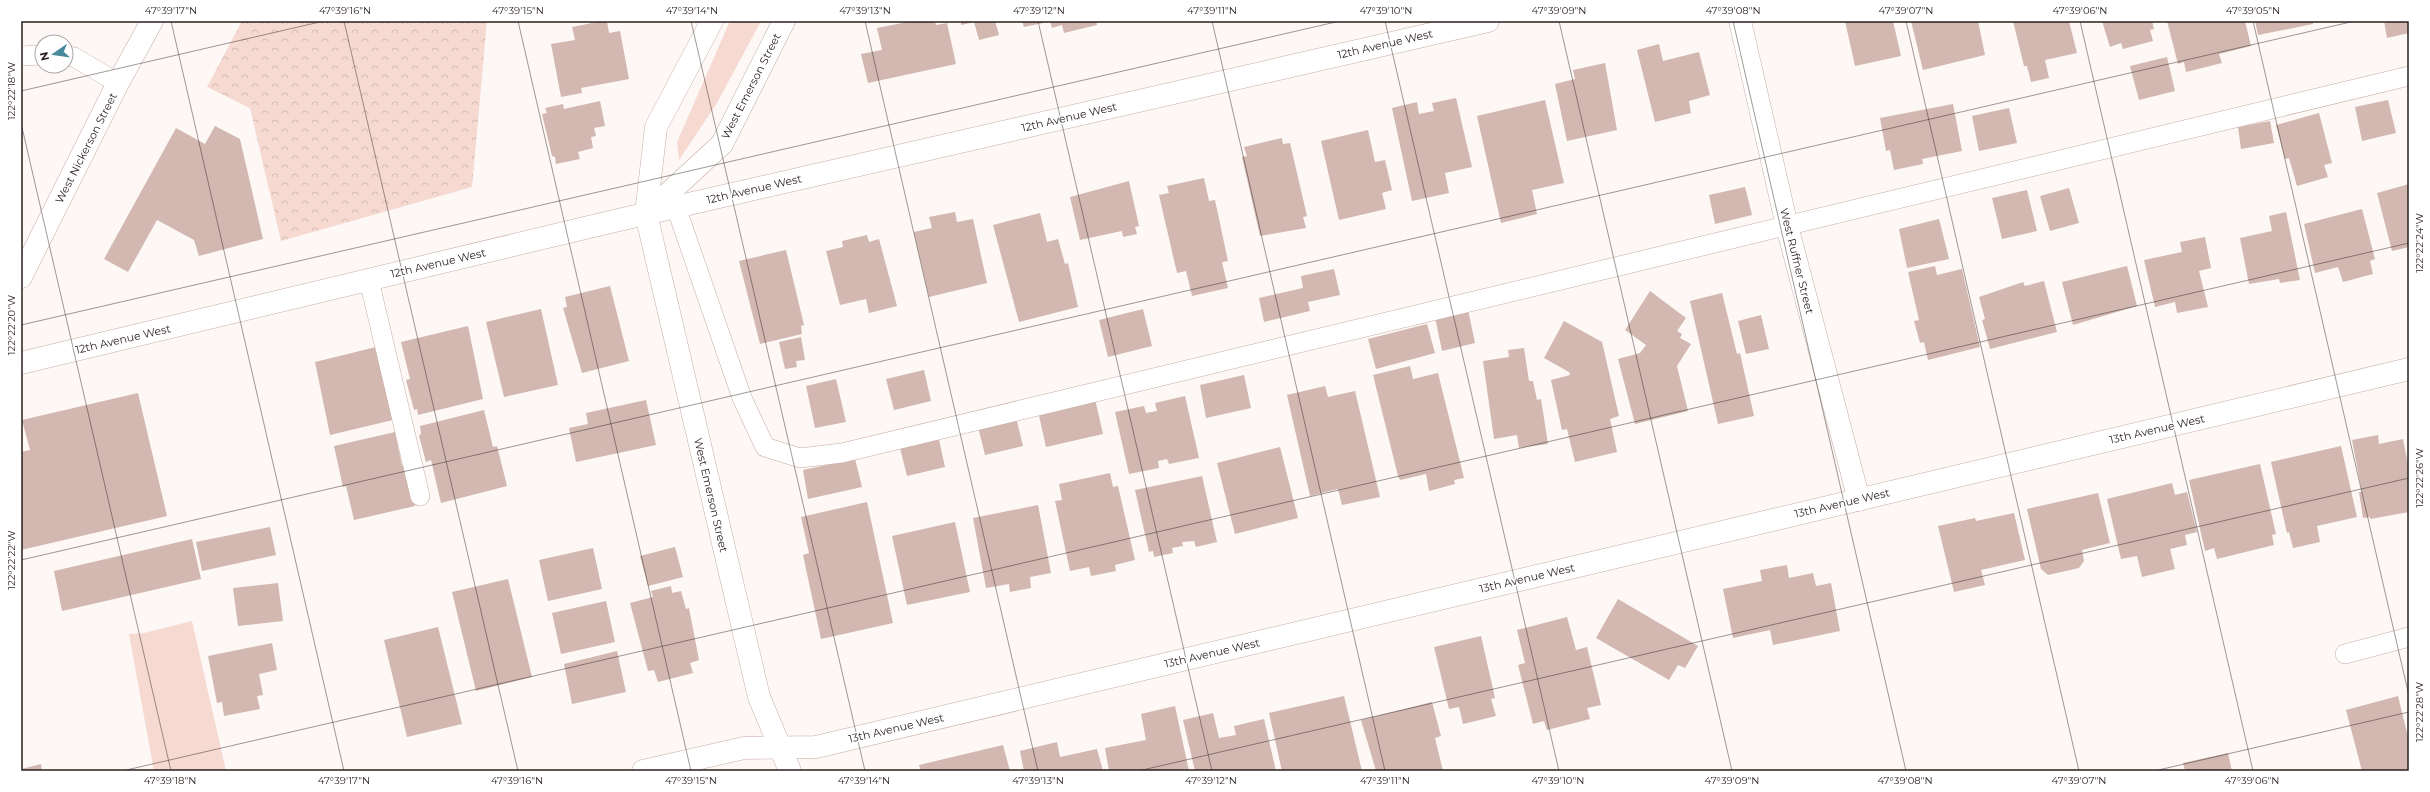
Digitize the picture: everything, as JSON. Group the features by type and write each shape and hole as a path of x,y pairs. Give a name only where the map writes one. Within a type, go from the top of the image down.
{"street":[{"name":"West Nickerson Street","path":"21,277 118,84 152,21"},
{"name":"West Emerson Street","path":"712,21 656,127 646,214 759,697 779,748 790,771"},
{"name":"West Emerson Street","path":"646,214 722,144 784,21"},
{"name":"12th Avenue West","path":"21,363 676,207 1488,21"},
{"name":"West Ruffner Street","path":"1740,21 1787,226 1859,500"},
{"name":"13th Avenue West","path":"643,771 744,748 816,746 2409,369"}],"lane":[{"path":"21,56 34,55"},
{"path":"74,57 118,84"},
{"path":"676,207 742,398 765,447 800,458 842,453 2409,76"},
{"path":"369,280 420,496"},
{"path":"2345,654 2409,637"}],"green space":[{"path":"242,21 487,21 472,187 281,241 250,108 207,87"},
{"path":"730,21 761,21 717,103 679,160 677,142"},
{"path":"192,621 226,771 154,771 129,634 144,633"}],"building":[{"path":"607,21 609,33 620,31 629,79 581,88 582,93 561,97 551,44 575,40 572,27"},
{"path":"912,21 935,21 936,25 947,23 956,64 868,83 861,54 882,50 877,28"},
{"path":"961,21 995,21 999,35 979,40 974,22 961,25"},
{"path":"1022,21 1048,21 1048,22 1024,27"},
{"path":"1050,21 1096,21 1097,25 1064,33 1062,25 1052,28"},
{"path":"1845,21 1893,21 1901,56 1855,66"},
{"path":"1911,21 1978,21 1985,55 1923,70"},
{"path":"2013,21 2069,21 2077,53 2045,60 2049,78 2031,82 2027,66 2024,66"},
{"path":"2102,21 2152,21 2154,29 2150,30 2153,41 2123,49 2121,43 2110,47"},
{"path":"2167,21 2245,21 2251,46 2219,54 2222,63 2186,72 2184,62 2178,64"},
{"path":"2255,21 2313,21 2313,24 2258,35"},
{"path":"2384,21 2409,21 2409,33 2387,38"},
{"path":"1659,44 1663,61 1699,52 1710,95 1689,101 1691,113 1655,122 1637,50"},
{"path":"2167,57 2175,91 2139,100 2130,66"},
{"path":"1605,63 1617,130 1567,141 1555,84 1575,79 1573,70"},
{"path":"1456,98 1472,167 1445,173 1449,193 1412,201 1392,108 1417,102 1419,114 1434,111 1432,103"},
{"path":"1545,100 1564,183 1532,190 1537,214 1501,223 1477,116"},
{"path":"2388,100 2396,133 2362,141 2355,107"},
{"path":"600,101 605,126 594,128 596,136 591,137 593,148 578,152 580,159 556,164 555,157 552,156 542,114 547,113 545,108 563,104 564,109"},
{"path":"1953,104 1962,151 1922,159 1923,164 1894,170 1890,150 1886,151 1880,118"},
{"path":"2009,108 2017,143 1979,151 1972,116"},
{"path":"2319,113 2332,163 2324,165 2328,177 2297,186 2289,158 2285,159 2276,125"},
{"path":"2270,121 2274,143 2241,149 2238,127"},
{"path":"215,126 240,139 263,239 199,256 194,240 157,220 128,272 104,259 176,128 205,144"},
{"path":"1368,130 1375,162 1385,160 1392,190 1382,193 1386,209 1339,220 1321,141"},
{"path":"1282,138 1283,144 1290,143 1307,216 1303,217 1306,228 1260,236 1242,157 1247,156 1244,147"},
{"path":"1204,178 1209,201 1215,200 1228,261 1222,262 1228,288 1192,296 1186,271 1177,273 1159,195 1169,193 1167,186"},
{"path":"1129,181 1139,226 1135,227 1137,234 1123,237 1122,231 1080,240 1070,197"},
{"path":"2409,184 2409,247 2392,251 2377,193"},
{"path":"1745,187 1752,215 1715,224 1709,195"},
{"path":"2069,188 2079,223 2050,231 2040,196"},
{"path":"2027,190 2037,231 2002,239 1992,198"},
{"path":"2362,209 2375,259 2370,261 2373,274 2343,282 2338,267 2315,273 2304,224"},
{"path":"955,212 957,222 973,219 987,283 929,297 914,232 932,228 929,217"},
{"path":"2286,212 2300,280 2280,283 2279,279 2249,284 2240,238 2272,231 2269,216"},
{"path":"1040,213 1047,242 1058,239 1065,264 1068,263 1078,307 1019,322 993,225"},
{"path":"1939,219 1949,259 1907,268 1899,229"},
{"path":"867,235 869,242 879,239 897,306 869,313 866,299 840,305 826,251 843,247 842,241"},
{"path":"2205,237 2211,268 2199,271 2208,307 2177,313 2175,302 2155,307 2144,260 2182,252 2180,242"},
{"path":"786,250 804,325 801,326 802,334 760,344 739,261"},
{"path":"1935,266 1937,275 1962,269 1980,347 1928,360 1924,342 1920,343 1914,321 1919,320 1908,272"},
{"path":"2127,266 2137,306 2073,325 2062,282"},
{"path":"1334,269 1340,295 1308,302 1310,311 1264,322 1259,298 1303,288 1301,276"},
{"path":"2044,281 2057,332 1990,349 1982,320 1985,319 1979,297 2023,282 2025,286"},
{"path":"610,286 629,361 582,373 563,308 567,307 565,297"},
{"path":"1650,291 1686,318 1677,331 1682,334 1680,338 1691,344 1677,366 1688,411 1635,424 1618,359 1640,353 1646,345 1625,330"},
{"path":"1722,293 1737,354 1740,353 1754,416 1718,424 1690,301"},
{"path":"541,309 558,385 504,397 486,322"},
{"path":"1143,309 1152,346 1108,357 1099,320"},
{"path":"1468,310 1475,343 1442,351 1435,317"},
{"path":"1761,315 1769,349 1746,354 1738,321"},
{"path":"1564,321 1602,342 1619,416 1610,419 1617,452 1575,462 1567,429 1562,430 1551,380 1570,375 1569,372 1544,358"},
{"path":"1427,324 1435,353 1376,369 1368,339"},
{"path":"468,326 483,399 418,415 417,409 414,410 406,380 410,379 401,342"},
{"path":"801,337 805,360 796,361 797,367 785,369 779,342"},
{"path":"376,347 393,420 330,435 315,362"},
{"path":"1524,348 1529,381 1533,381 1537,400 1541,399 1548,444 1519,448 1517,435 1494,439 1483,361 1509,357 1508,350"},
{"path":"1410,366 1413,379 1438,373 1464,478 1454,480 1455,484 1429,491 1426,474 1400,480 1398,476 1373,375"},
{"path":"924,370 931,401 894,410 886,379"},
{"path":"1244,375 1251,408 1206,418 1200,385"},
{"path":"836,379 846,422 815,428 806,386"},
{"path":"1325,386 1328,397 1355,391 1380,497 1342,505 1338,489 1310,496 1287,395"},
{"path":"138,393 167,516 21,550 21,452 30,450 22,420"},
{"path":"1185,396 1199,458 1169,464 1167,459 1158,461 1159,468 1129,474 1115,412 1144,406 1146,413 1157,411 1155,403"},
{"path":"1095,399 1103,434 1046,447 1038,411"},
{"path":"646,400 656,445 576,462 569,428 588,424 586,413"},
{"path":"484,410 493,447 497,446 507,486 441,503 431,460 426,462 419,436 421,434 420,426"},
{"path":"1015,413 1023,446 985,455 977,423"},
{"path":"395,432 402,466 407,465 415,506 354,520 346,486 343,487 334,446"},
{"path":"938,435 945,467 907,476 899,444"},
{"path":"2378,435 2379,444 2403,439 2409,470 2409,512 2370,519 2370,517 2363,518 2359,492 2362,492 2352,440"},
{"path":"2341,446 2357,517 2317,526 2320,542 2293,548 2289,532 2287,533 2271,462"},
{"path":"1280,447 1298,518 1235,534 1217,463"},
{"path":"855,459 862,487 808,499 803,470"},
{"path":"2260,464 2276,534 2272,535 2274,545 2217,559 2214,548 2205,551 2189,480"},
{"path":"1110,473 1113,487 1118,486 1135,560 1115,565 1116,571 1091,576 1089,567 1070,571 1055,501 1062,500 1059,484"},
{"path":"1202,476 1217,542 1196,547 1194,541 1182,542 1183,546 1172,548 1173,553 1154,557 1153,551 1149,552 1135,490"},
{"path":"2172,483 2175,495 2187,492 2197,532 2185,535 2187,545 2170,549 2175,569 2142,577 2137,556 2121,559 2107,499"},
{"path":"2098,493 2110,543 2082,550 2084,561 2079,568 2048,575 2041,569 2027,509"},
{"path":"867,502 893,623 821,639 803,555 809,553 801,517"},
{"path":"1038,505 1051,573 1030,577 1031,588 1010,592 1009,584 986,588 973,518"},
{"path":"2014,513 2025,560 1981,570 1985,585 1954,592 1938,526 1975,518 1976,521"},
{"path":"955,522 970,592 907,605 892,536"},
{"path":"270,527 276,555 202,571 196,542"},
{"path":"192,539 201,579 62,611 54,571"},
{"path":"675,547 683,577 648,586 640,556"},
{"path":"593,548 602,589 548,601 539,560"},
{"path":"1787,565 1789,578 1813,573 1816,586 1831,583 1840,631 1773,645 1770,630 1733,638 1723,589 1762,581 1760,570"},
{"path":"508,579 532,677 476,691 452,592"},
{"path":"278,583 283,621 238,626 233,588"},
{"path":"671,586 672,593 681,591 686,609 689,608 699,660 690,663 693,673 658,682 654,670 648,671 630,603 653,597 651,591"},
{"path":"1618,599 1698,646 1685,668 1678,665 1669,680 1596,638"},
{"path":"606,601 615,642 561,654 552,613"},
{"path":"1567,617 1576,650 1587,647 1601,705 1587,708 1590,719 1547,730 1544,721 1533,724 1518,665 1525,663 1517,630"},
{"path":"438,627 462,724 407,737 384,640"},
{"path":"1481,636 1495,698 1491,699 1496,716 1463,724 1459,707 1449,709 1434,647"},
{"path":"272,643 277,670 259,674 263,695 257,696 260,709 224,716 222,702 217,703 208,656"},
{"path":"617,651 626,692 572,704 564,664"},
{"path":"1344,696 1362,771 1282,771 1269,713"},
{"path":"2398,696 2409,741 2409,771 2362,771 2346,710"},
{"path":"1432,702 1441,736 1435,738 1443,771 1376,771 1361,720"},
{"path":"1175,706 1189,771 1109,771 1105,748 1146,740 1141,714"},
{"path":"1213,713 1219,738 1236,735 1234,726 1264,719 1276,771 1195,771 1183,720"},
{"path":"1057,742 1060,757 1097,749 1103,771 1024,771 1020,751"},
{"path":"1003,745 1010,771 921,771 919,765"},
{"path":"2228,753 2232,771 2185,771 2183,763"},
{"path":"41,764 42,771 21,771 21,769"}]}
